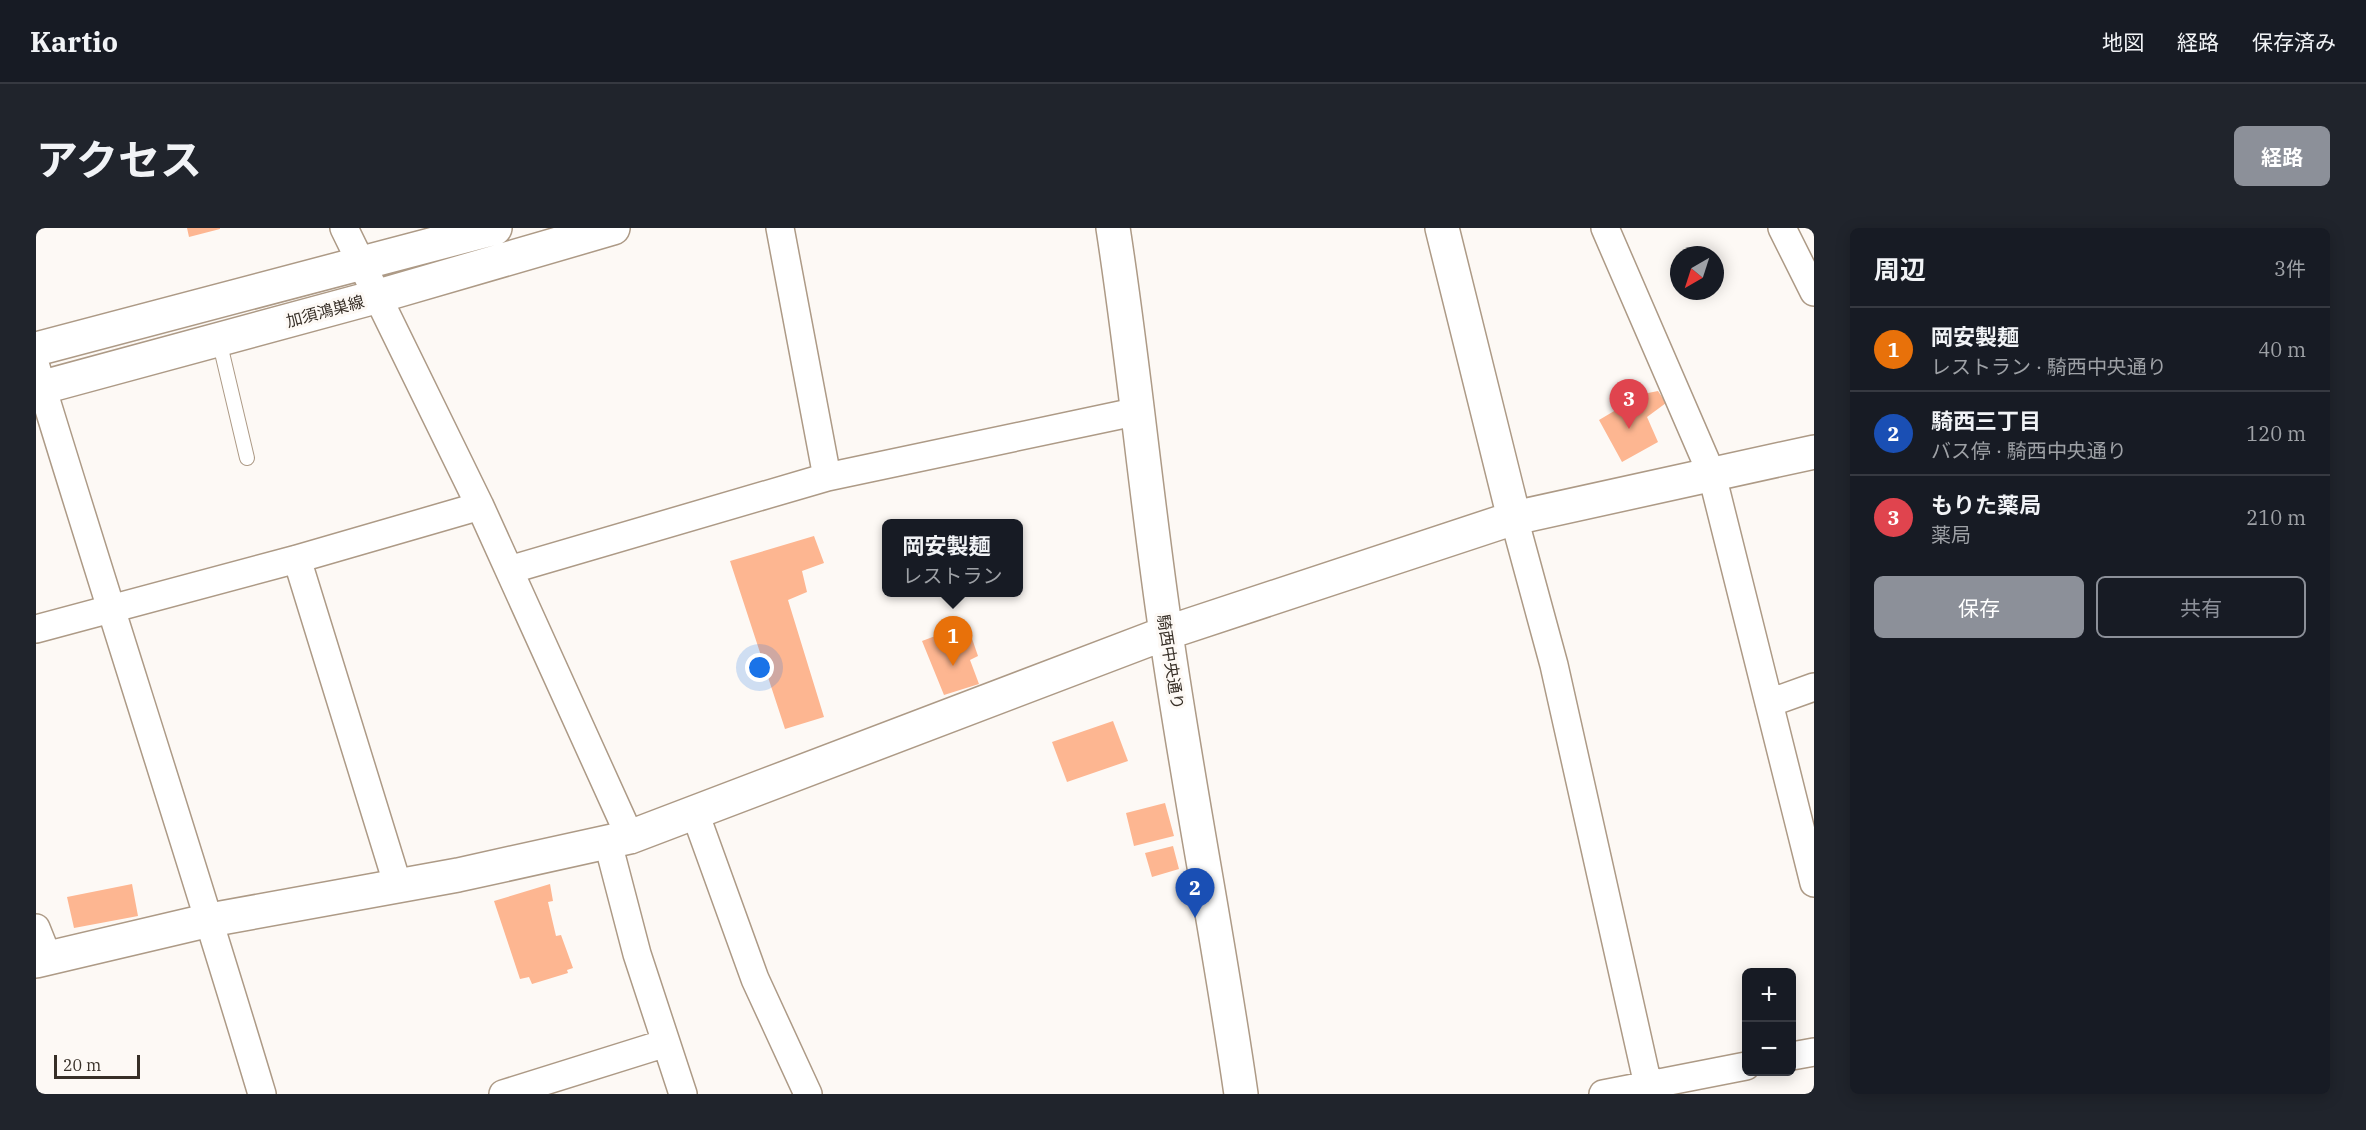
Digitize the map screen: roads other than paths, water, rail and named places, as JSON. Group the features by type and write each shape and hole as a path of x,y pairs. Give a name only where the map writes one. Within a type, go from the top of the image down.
{"street":[{"path":"344,228 379,296 509,570 619,840 637,954 683,1094"},
{"path":"36,349 495,228"},
{"name":"加須鴻巣線","path":"38,381 219,340 613,228"},
{"path":"780,228 827,477"},
{"name":"騎西中央通り","path":"1113,228 1139,411 1166,633 1224,974 1241,1094"},
{"path":"1442,228 1514,518 1554,665 1650,1090"},
{"path":"1605,228 1712,475 1814,883"},
{"path":"1782,228 1814,292"},
{"path":"38,381 210,920 262,1094"},
{"path":"509,570 827,477 1139,411"},
{"path":"36,928 42,960 210,920 398,886 619,840 1166,633 1514,518 1814,452"},
{"path":"36,630 297,559 480,506"},
{"path":"297,559 398,886"},
{"path":"1769,704 1814,687"},
{"path":"694,813 755,979 808,1094"},
{"path":"503,1094 666,1042"},
{"path":"1796,1055 1814,1052"},
{"path":"1603,1094 1650,1090 1742,1067"}],"lane":[{"path":"219,340 248,458"}],"place":[{"name":"もりた薬局","path":"1629,429"},
{"name":"岡安製麺","path":"953,666"},
{"name":"騎西三丁目","path":"1195,918"}]}
